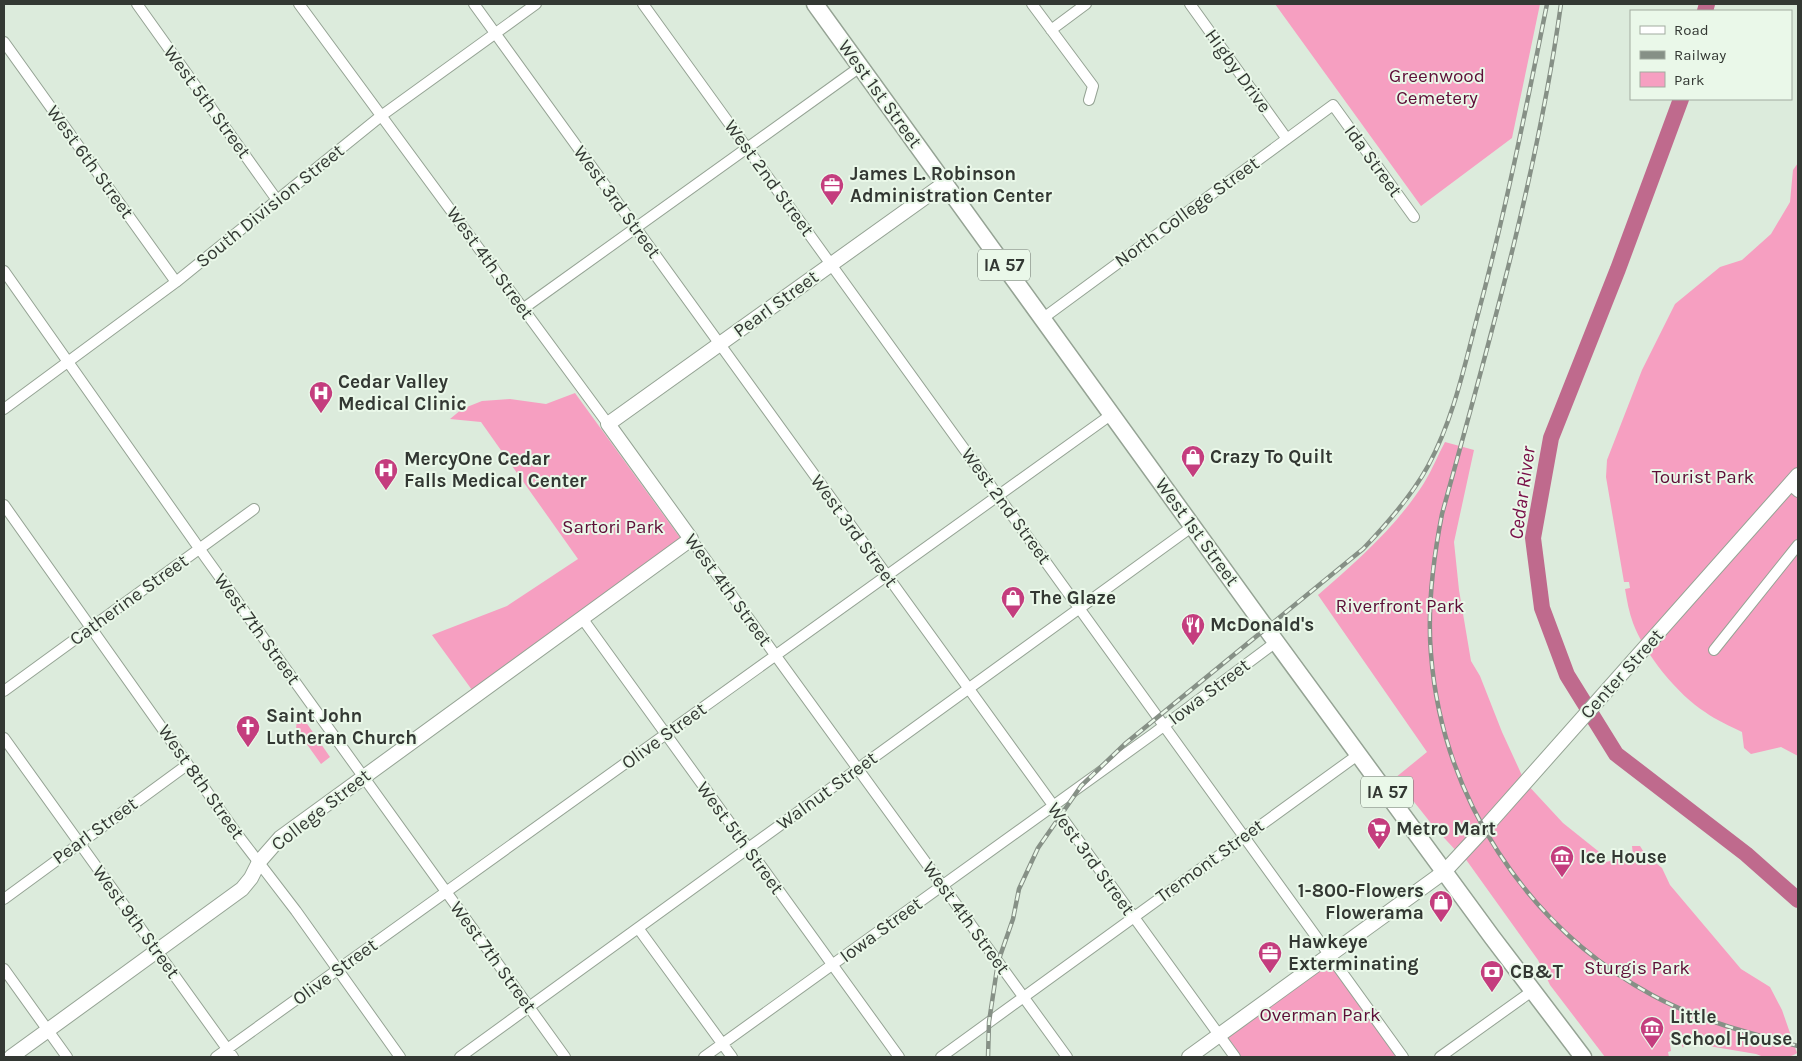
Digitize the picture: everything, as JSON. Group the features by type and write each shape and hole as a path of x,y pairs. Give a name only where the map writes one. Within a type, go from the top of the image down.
{"main road":[{"name":"West 1st Street","path":"815,4 1276,642 1532,991 1583,1057"}],"street":[{"name":"West 5th Street","path":"137,4 277,200"},
{"name":"West 3rd Street","path":"474,4 1235,1057"},
{"name":"South Division Street","path":"4,409 176,282 381,116 536,4"},
{"name":"West 2nd Street","path":"643,4 1403,1057"},
{"path":"1032,4 1093,86 1089,100"},
{"path":"1051,30 1086,4"},
{"name":"Higby Drive","path":"1190,4 1287,139"},
{"name":"West 4th Street","path":"303,5 381,116 524,308 1067,1057"},
{"name":"West 6th Street","path":"4,42 176,282"},
{"path":"524,308 860,67"},
{"name":"North College Street","path":"1042,318 1333,105"},
{"name":"Ida Street","path":"1333,105 1414,217"},
{"name":"Pearl Street","path":"608,424 945,183"},
{"name":"West 7th Street","path":"4,271 199,548 565,1057"},
{"name":"Olive Street","path":"216,1057 230,1053 338,970 1112,414"},
{"name":"Center Street","path":"1189,1057 1444,872 1672,617 1796,484"},
{"name":"West 8th Street","path":"4,505 187,764 400,1057"},
{"name":"Catherine Street","path":"4,691 254,509"},
{"name":"Walnut Street","path":"460,1057 1193,526"},
{"name":"College Street","path":"11,1057 242,889 251,878 258,862 280,838 691,539"},
{"path":"1714,650 1798,545"},
{"name":"West 5th Street","path":"582,618 899,1057"},
{"name":"Iowa Street","path":"704,1057 1164,726 1276,642"},
{"name":"West 9th Street","path":"4,738 230,1053"},
{"name":"Tremont Street","path":"941,1057 1359,754"},
{"name":"Pearl Street","path":"4,898 187,764"},
{"path":"638,928 732,1057"},
{"path":"4,969 67,1057"},
{"path":"1440,1057 1532,991"}],"green space":[{"name":"Greenwood Cemetery","path":"1275,4 1540,4 1512,138 1421,206"},
{"name":"Tourist Park","path":"1798,163 1798,756 1781,747 1751,754 1744,748 1742,732 1714,718 1695,705 1673,684 1653,660 1638,635 1629,611 1625,589 1630,588 1629,582 1624,582 1606,477 1607,460 1642,370 1675,304 1720,267 1742,260 1771,234 1790,202 1793,170"},
{"name":"Sartori Park","path":"575,393 681,539 472,690 432,635 507,606 578,559 481,422 450,419 462,409 482,401 510,399 546,404"},
{"path":"1445,442 1474,450 1454,542 1459,590 1471,661 1480,676 1502,732 1525,782 1563,823 1603,855 1606,862 1633,855 1632,846 1640,846 1645,854 1662,868 1670,885 1741,969 1770,987 1782,1010 1797,1053 1783,1058 1771,1058 1685,1042 1683,1048 1680,1041 1670,1044 1671,1051 1668,1052 1669,1057 1605,1057 1550,985 1538,960 1462,854 1460,855 1434,827 1395,778 1427,752 1318,595 1361,556 1401,514 1424,483"},
{"path":"301,715 330,757 321,764 296,729 297,718"},
{"name":"Overman Park","path":"1330,955 1403,1057 1235,1057 1219,1036"}],"waterway":[{"name":"Cedar River","path":"1705,10 1707,4"},
{"name":"Cedar River","path":"1681,100 1618,269 1551,438 1533,538 1542,608 1567,675 1616,754 1746,854 1798,900"}],"railway":[{"path":"988,1057 989,1022 998,962 1013,919 1019,889 1038,848 1081,786 1126,743 1363,549 1398,510 1428,466 1437,448 1457,394 1487,279 1515,161 1547,4"},
{"path":"1561,4 1551,69 1525,197 1494,324 1439,531 1432,584 1430,619 1431,654 1438,707 1452,758 1473,807 1498,852 1530,894 1566,933 1607,966 1669,1004 1724,1025 1798,1046"}],"place":[{"name":"James L. Robinson Administration Center","path":"832,206"},
{"name":"Cedar Valley Medical Clinic","path":"321,414"},
{"name":"Crazy To Quilt","path":"1193,478"},
{"name":"MercyOne Cedar Falls Medical Center","path":"386,491"},
{"name":"The Glaze","path":"1013,619"},
{"name":"McDonald's","path":"1193,646"},
{"name":"Saint John Lutheran Church","path":"248,748"},
{"name":"Metro Mart","path":"1379,850"},
{"name":"Ice House","path":"1562,878"},
{"name":"1-800-Flowers Flowerama","path":"1441,923"},
{"name":"Hawkeye Exterminating","path":"1270,974"},
{"name":"CB&T","path":"1492,993"},
{"name":"Little School House","path":"1652,1049"}],"park label":[{"name":"Riverfront Park","path":"1400,606"},
{"name":"Sturgis Park","path":"1637,968"}]}
